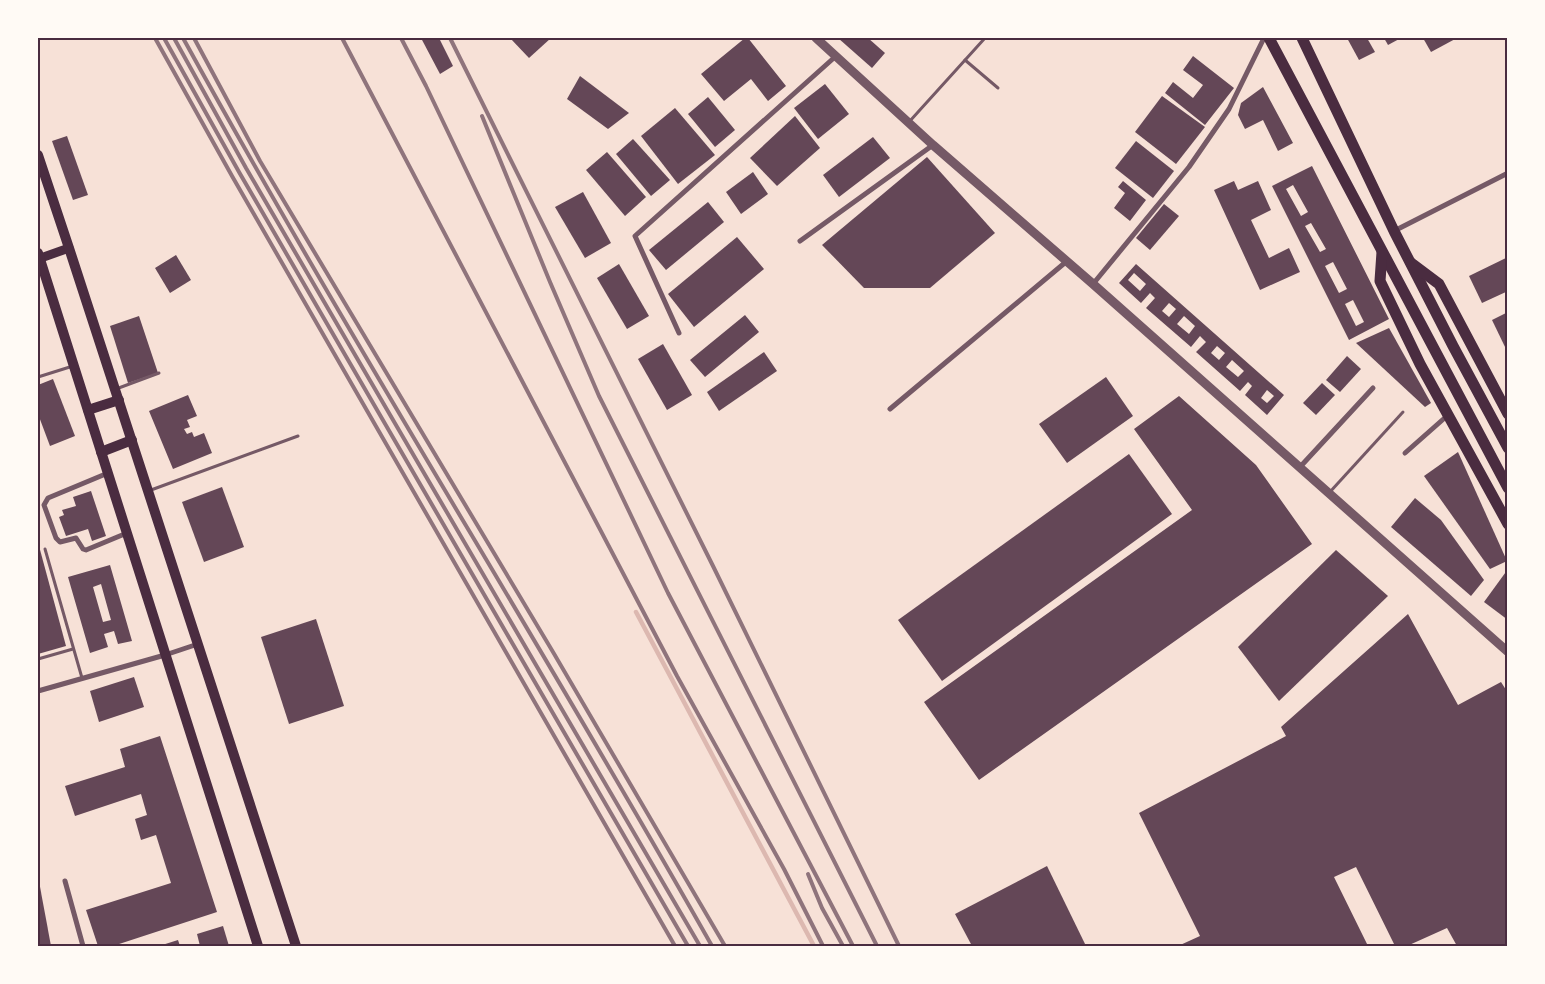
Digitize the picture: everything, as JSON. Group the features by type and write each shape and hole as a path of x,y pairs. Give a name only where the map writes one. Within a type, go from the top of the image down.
{"highway":[{"path":"1269,38 1508,488"},
{"path":"1302,38 1394,231 1508,448"},
{"path":"1382,252 1380,282 1420,364 1508,524"},
{"path":"1410,262 1440,284 1506,407"}],"main road":[{"path":"38,156 296,946"},
{"path":"69,248 38,257 258,946"},
{"path":"88,410 119,400"},
{"path":"101,452 132,440"}],"street":[{"path":"816,38 908,122 1508,652"},
{"path":"1093,284 1189,167 1229,109 1264,38"},
{"path":"679,333 635,236 836,56"},
{"path":"800,241 933,144"},
{"path":"1394,231 1508,173"},
{"path":"890,409 1067,261"},
{"path":"1300,468 1373,388"},
{"path":"1405,453 1449,415"},
{"path":"108,473 48,498 44,505 56,538 60,542 76,538 83,549 86,550 127,533"},
{"path":"38,690 198,644"},
{"path":"65,881 83,946"}],"lane":[{"path":"908,122 985,38"},
{"path":"965,60 998,88"},
{"path":"38,377 74,365"},
{"path":"115,389 159,373"},
{"path":"1329,494 1403,412"},
{"path":"148,491 298,436"},
{"path":"45,549 82,678"},
{"path":"38,659 73,649"}],"building":[{"path":"421,38 439,38 453,66 440,74"},
{"path":"510,38 551,38 529,58"},
{"path":"745,38 748,38 786,86 768,101 751,79 724,101 701,74"},
{"path":"838,38 868,38 885,53 872,68"},
{"path":"1347,38 1367,38 1375,52 1359,60"},
{"path":"1384,38 1401,38 1388,45"},
{"path":"1423,38 1457,38 1431,52"},
{"path":"1193,56 1234,88 1205,125 1165,93 1173,82 1193,98 1203,85 1183,70"},
{"path":"580,76 629,113 608,129 567,99"},
{"path":"825,84 849,114 818,139 794,108"},
{"path":"1263,87 1293,143 1278,151 1263,120 1245,129 1238,115 1241,103"},
{"path":"1162,96 1205,127 1176,164 1135,132"},
{"path":"708,97 735,130 715,147 688,114"},
{"path":"675,108 715,155 678,184 641,136"},
{"path":"795,116 820,148 777,186 750,158"},
{"path":"67,136 88,195 73,200 52,141"},
{"path":"873,137 890,158 839,197 823,175"},
{"path":"633,139 670,180 651,196 616,154"},
{"path":"1136,141 1174,171 1153,198 1115,168"},
{"path":"607,152 646,197 625,216 586,170"},
{"path":"927,157 995,233 930,288 864,288 822,245"},
{"path":"1312,166 1389,319 1349,340 1272,186","holes":["1293,185 1308,212 1301,216 1286,189","1311,223 1326,249 1320,252 1305,226","1333,262 1347,289 1339,293 1325,266","1353,300 1364,322 1356,326 1345,304"]},
{"path":"753,172 768,194 741,214 726,192"},
{"path":"1123,181 1146,200 1130,221 1114,208 1125,193 1118,187"},
{"path":"1234,181 1238,190 1258,181 1271,210 1251,220 1269,258 1289,248 1300,272 1260,290 1214,190"},
{"path":"583,192 611,243 585,258 555,207"},
{"path":"708,202 724,222 666,270 649,250"},
{"path":"1164,204 1179,216 1150,250 1136,238"},
{"path":"737,237 764,269 694,327 668,294"},
{"path":"176,255 191,280 170,293 155,268"},
{"path":"1508,257 1508,291 1482,303 1469,276"},
{"path":"619,264 649,316 627,329 597,278"},
{"path":"1136,264 1284,395 1267,415 1245,395 1252,386 1248,382 1240,391 1196,352 1206,342 1200,336 1191,347 1146,308 1155,298 1150,293 1141,303 1119,283","holes":["1134,273 1146,284 1140,291 1128,280","1169,303 1176,309 1169,317 1162,311","1184,316 1195,326 1189,334 1177,324","1217,346 1225,353 1219,360 1211,353","1232,360 1244,371 1238,377 1226,367","1267,390 1274,396 1267,403 1261,398"]},
{"path":"1508,312 1508,348 1506,349 1492,320"},
{"path":"745,315 759,332 705,377 690,360"},
{"path":"139,316 158,373 128,383 110,326"},
{"path":"1389,328 1431,403 1425,407 1356,343"},
{"path":"663,344 692,395 667,410 638,359"},
{"path":"764,352 777,371 719,411 707,392"},
{"path":"1347,356 1361,369 1340,392 1326,380"},
{"path":"1106,377 1133,416 1067,463 1039,424"},
{"path":"53,379 75,436 50,446 38,414 38,385"},
{"path":"1322,383 1335,395 1316,415 1303,403"},
{"path":"188,395 197,416 187,420 190,427 184,429 187,434 192,432 194,437 204,433 212,453 173,469 149,411"},
{"path":"1179,396 1256,465 1312,544 979,780 924,702 1192,510 1134,429"},
{"path":"1458,452 1507,561 1490,569 1424,476"},
{"path":"1129,454 1172,514 942,681 898,620"},
{"path":"222,487 244,547 204,562 182,502"},
{"path":"91,491 106,536 92,541 88,529 66,536 59,517 64,515 62,510 76,506 73,497"},
{"path":"1415,498 1441,520 1484,580 1471,596 1391,527"},
{"path":"38,547 66,646 38,654"},
{"path":"1336,550 1388,596 1279,701 1238,647"},
{"path":"110,565 132,641 118,644 114,631 104,634 108,647 90,653 68,577","holes":["101,584 111,620 103,622 93,587"]},
{"path":"1508,569 1508,620 1484,602"},
{"path":"1408,614 1458,705 1501,682 1508,693 1508,946 1457,946 1447,928 1407,946 1395,946 1356,867 1334,877 1368,946 1178,946 1200,936 1139,813 1286,736 1281,727"},
{"path":"316,619 344,706 289,724 261,637"},
{"path":"134,677 144,707 99,722 90,691"},
{"path":"160,736 217,912 113,946 98,946 86,910 171,883 156,835 141,840 135,819 147,815 141,794 75,816 65,786 125,767 120,749"},
{"path":"1047,866 1086,946 972,946 955,914"},
{"path":"38,876 51,946 38,946"},
{"path":"223,926 229,946 200,946 197,934"},
{"path":"178,940 180,946 159,946"}],"waterway":[{"path":"636,612 814,946"}],"railway":[{"path":"155,38 232,176 675,946"},
{"path":"164,38 239,172 688,946"},
{"path":"174,38 246,168 700,946"},
{"path":"183,38 247,153 379,380 581,719 712,946"},
{"path":"194,38 260,161 553,652 725,946"},
{"path":"342,38 677,676 784,869 823,946"},
{"path":"401,38 426,86 668,593 853,946"},
{"path":"450,38 713,566 899,946"},
{"path":"482,116 599,396 877,946"},
{"path":"808,874 822,908 843,946"}]}
